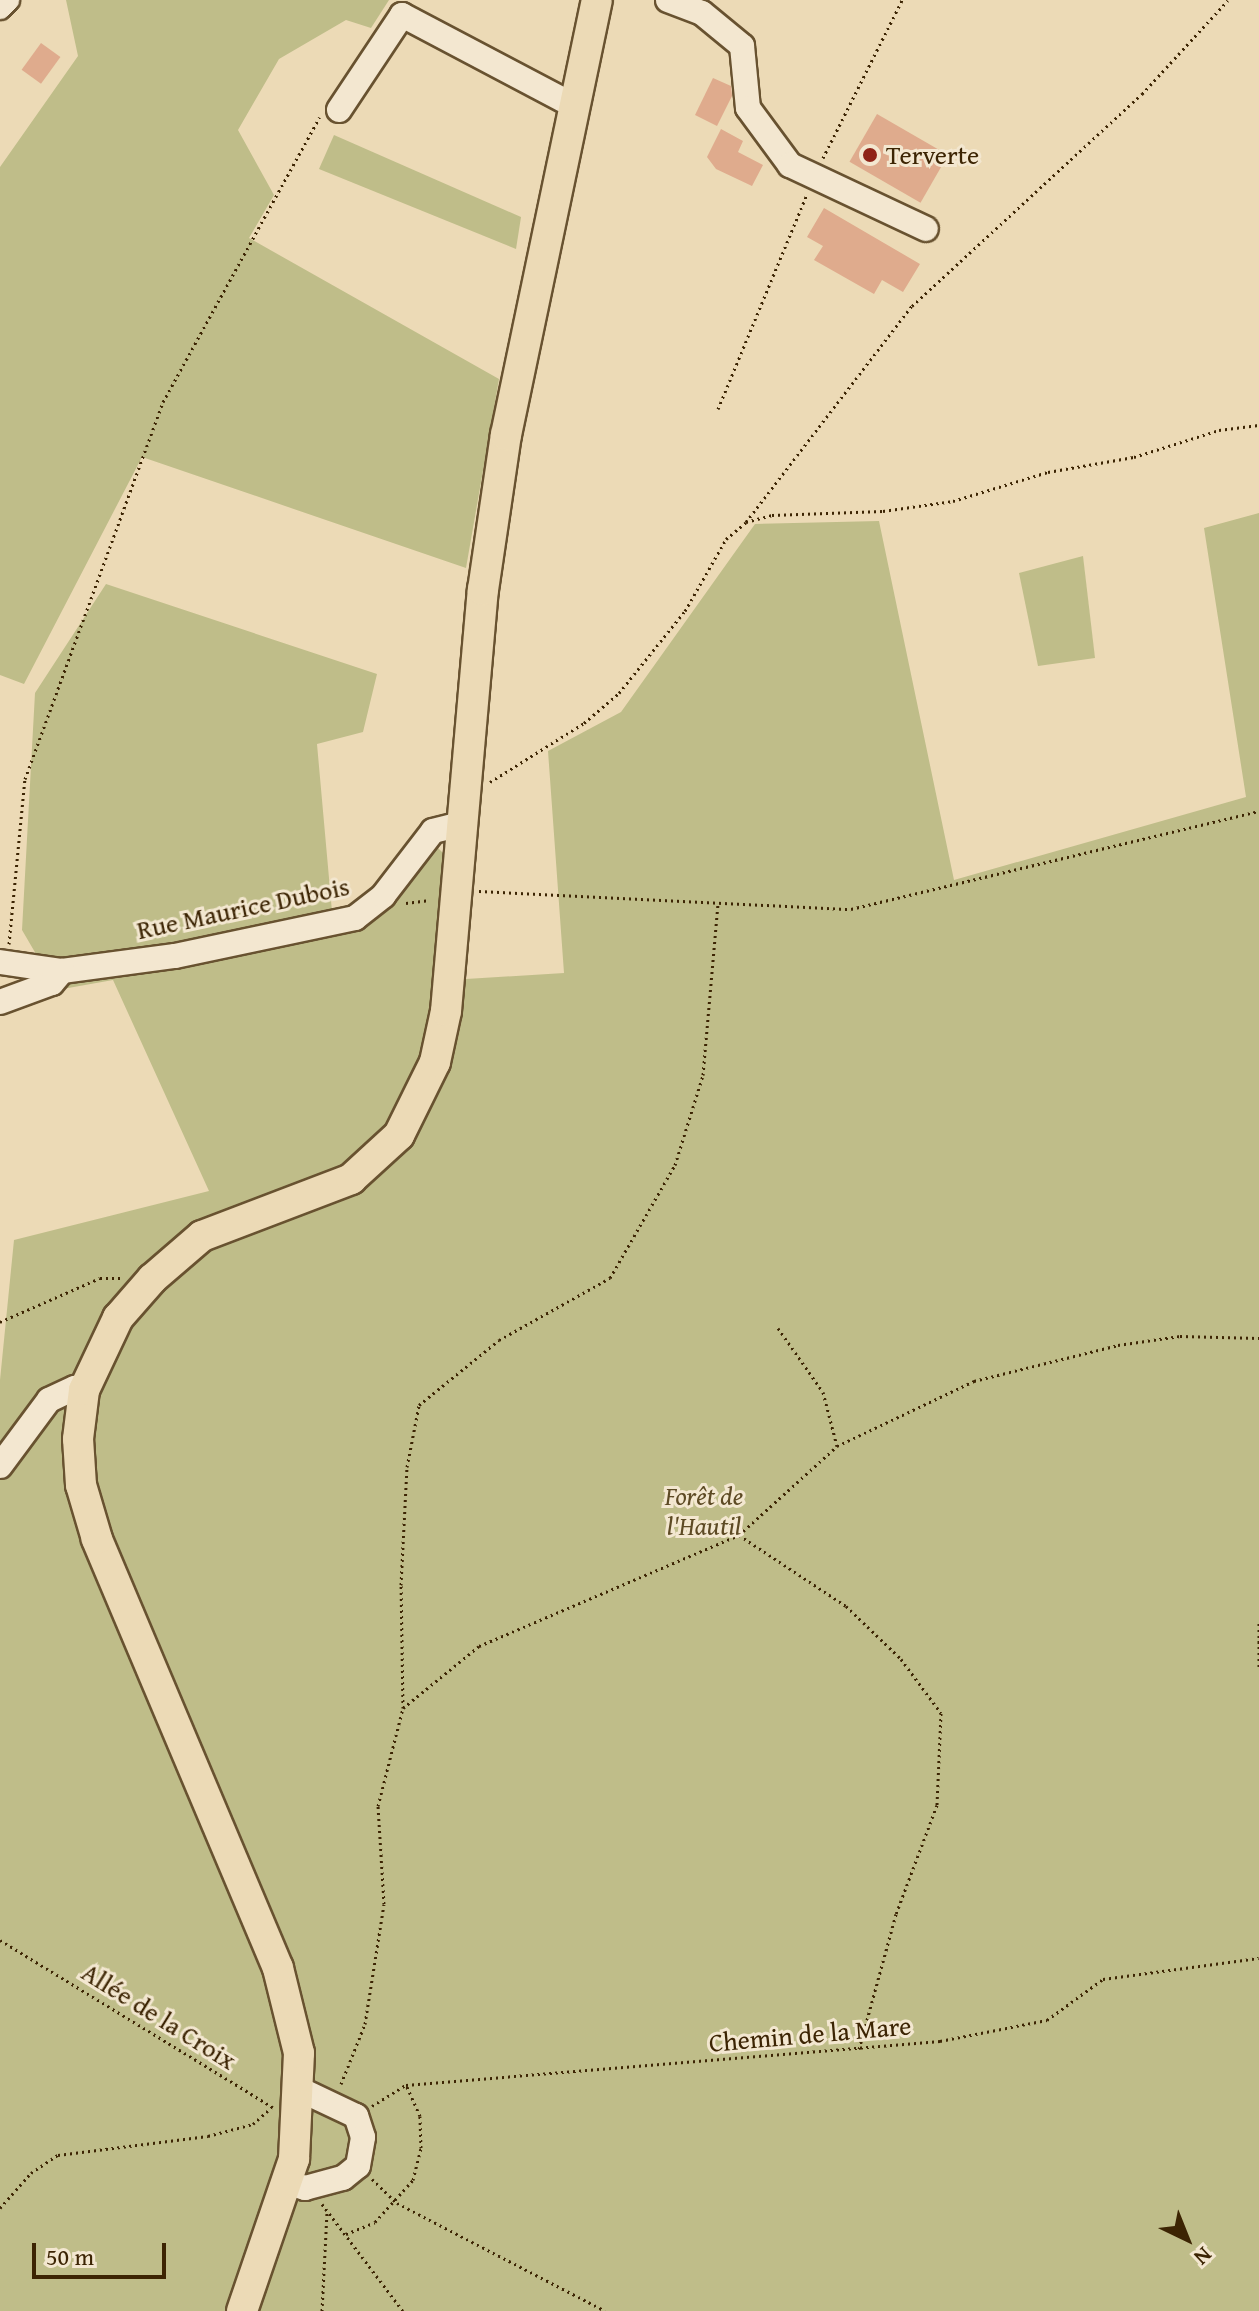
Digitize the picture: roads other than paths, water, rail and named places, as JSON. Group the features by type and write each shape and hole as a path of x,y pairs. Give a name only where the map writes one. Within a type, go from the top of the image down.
{"main road":[{"path":"242,2311 312,2191 299,2123 299,2053 278,1968 97,1539 81,1485 78,1439 84,1390 118,1318 152,1279 202,1236 351,1179 399,1135 435,1062 446,1011 447,894 464,810 483,590 506,435 571,104 597,0"}],"street":[{"path":"0,7 7,0"},
{"path":"668,0 702,13 742,46 748,108 790,165 926,229"},
{"path":"333,107 402,15 571,104"},
{"name":"Rue Maurice Dubois","path":"3,963 62,971 187,954 355,918 383,896 433,831 464,810"},
{"path":"0,1002 52,983 62,971"},
{"path":"0,1466 49,1400 75,1388 84,1390"},
{"path":"301,2090 356,2116 363,2137 358,2166 312,2191"}],"place":[{"name":"Terverte","path":"870,155"}],"park label":[{"name":"Forêt de l'Hautil","path":"704,1511"}]}
